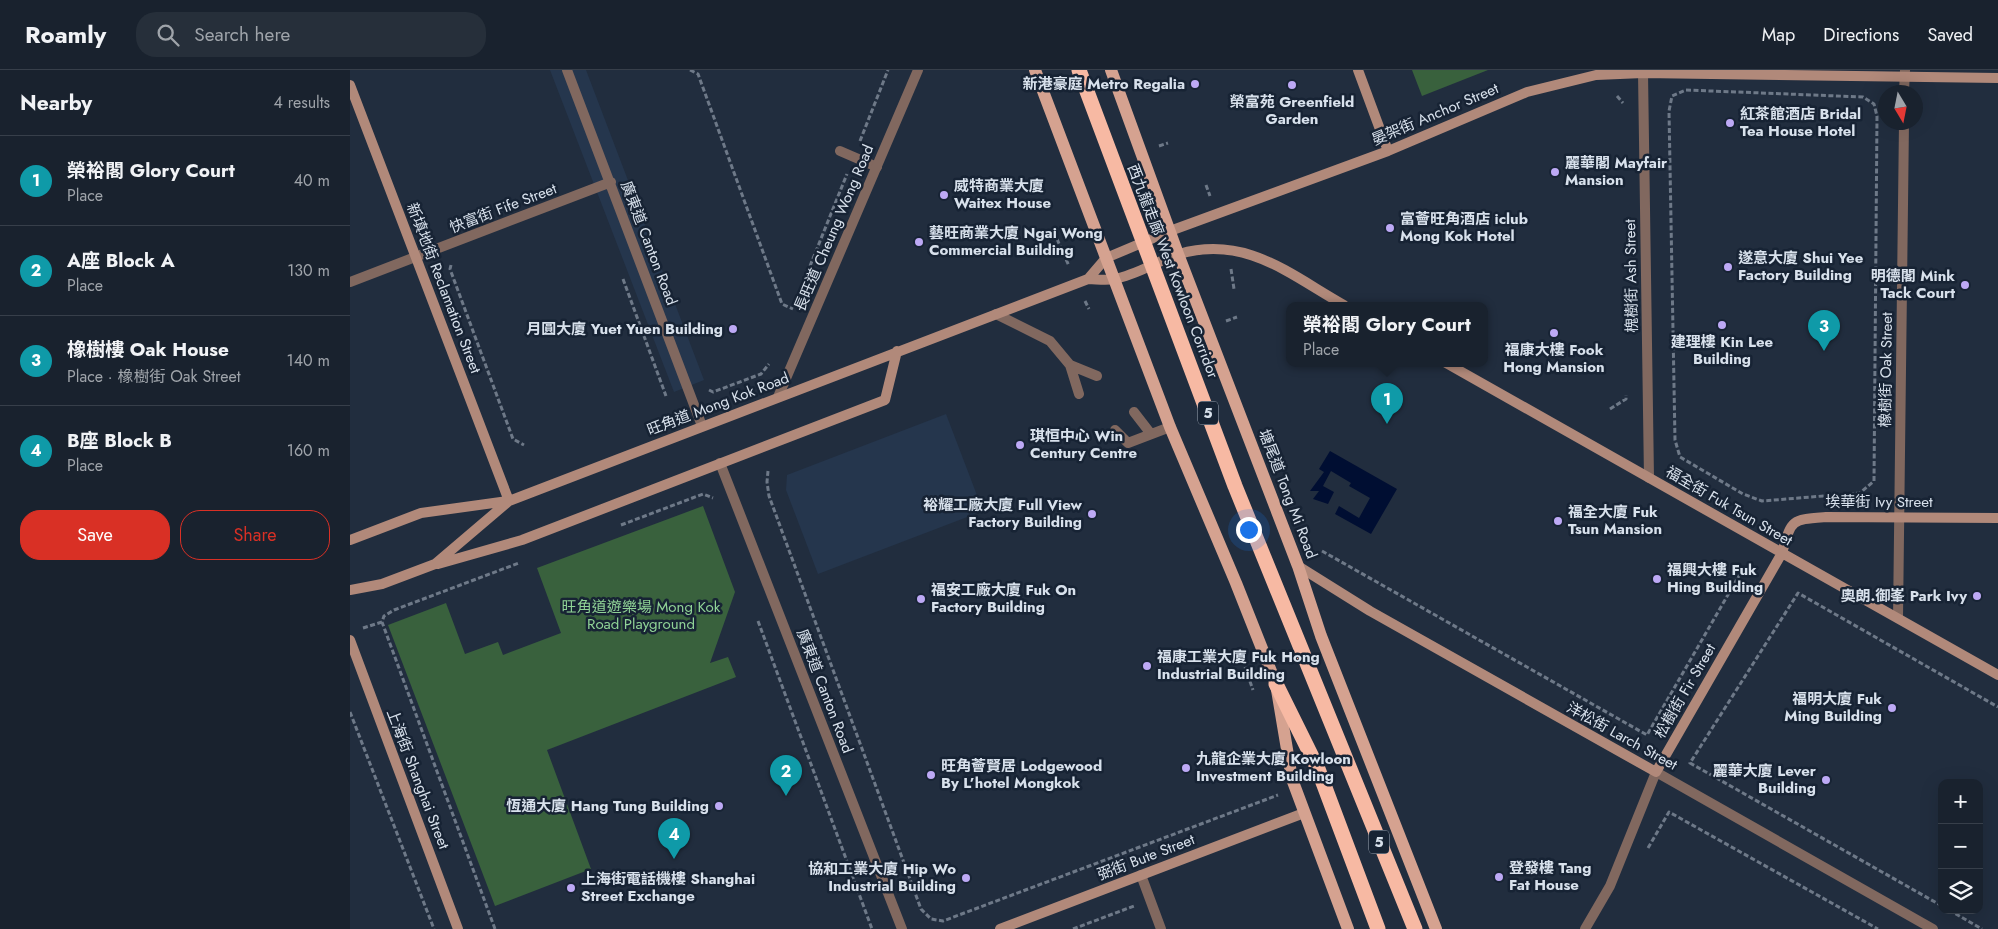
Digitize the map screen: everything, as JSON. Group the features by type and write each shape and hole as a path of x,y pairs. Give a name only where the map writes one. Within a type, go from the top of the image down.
{"highway":[{"name":"西九龍走廊 West Kowloon Corridor","path":"1079,70 1236,486 1415,929"},
{"path":"1276,684 1330,799 1378,929"}],"main road":[{"path":"1035,70 1170,427 1236,582 1276,684 1292,780 1348,929"},
{"name":"塘尾道 Tong Mi Road","path":"1111,70 1178,254 1298,566 1321,636 1436,929"}],"street":[{"name":"廣東道 Canton Road","path":"567,70 702,426"},
{"name":"長旺道 Cheung Wong Road","path":"778,397 918,70"},
{"path":"1358,70 1388,151"},
{"name":"晏架街 Anchor Street","path":"1088,279 1106,258 1170,231 1388,151 1526,92 1596,75 1643,73 1905,73 1998,78"},
{"name":"槐樹街 Ash Street","path":"1643,73 1649,478"},
{"name":"新填地街 Reclamation Street","path":"350,85 509,501"},
{"name":"橡樹街 Oak Street","path":"1898,618 1904,130"},
{"path":"840,151 877,167"},
{"name":"快富街 Fife Street","path":"350,282 611,182"},
{"path":"1114,280 1178,254 1203,249 1228,248 1253,254 1339,302"},
{"name":"旺角道 Mong Kok Road","path":"350,590 382,584 435,564 509,501 1088,279 1114,280"},
{"path":"996,314 1050,341 1070,365 1079,394"},
{"path":"435,564 522,540 885,400 897,351"},
{"path":"1070,365 1097,376"},
{"name":"福全街 Fuk Tsun Street","path":"1453,367 1998,675"},
{"path":"1134,412 1152,434"},
{"path":"1115,430 1128,443 1170,427"},
{"name":"廣東道 Canton Road","path":"720,463 902,929"},
{"path":"350,540 421,514 509,501"},
{"name":"埃華街 Ivy Street","path":"1782,553 1787,531 1799,519 1826,516 1998,518"},
{"name":"松樹街 Fir Street","path":"1585,929 1610,886 1656,772 1782,553"},
{"name":"洋松街 Larch Street","path":"1298,566 1370,611 1933,929"},
{"name":"上海街 Shanghai Street","path":"350,640 458,929"},
{"name":"弼街 Bute Street","path":"1000,929 1304,813"},
{"path":"1141,875 1161,929"}],"path":[{"path":"690,70 698,74 782,304 793,309"},
{"path":"808,273 888,70"},
{"path":"1686,90 1863,97 1874,104 1877,116 1874,480 1860,493 1762,501 1743,494 1680,457 1675,430 1669,111 1672,96 1686,90"},
{"path":"451,263 450,269 513,439 524,444"},
{"path":"620,271 666,396"},
{"path":"790,318 797,300"},
{"path":"706,389 713,392 760,374 771,362"},
{"path":"768,471 769,496 921,909 931,919 943,921 952,918 1279,794 1280,787"},
{"path":"615,527 703,494 713,497 716,507"},
{"path":"1322,551 1647,735 1744,567"},
{"path":"495,929 382,622 384,616 394,610 525,561"},
{"path":"1938,904 1690,763 1798,593 1998,707"},
{"path":"758,619 872,929"},
{"path":"1244,665 1254,693"},
{"path":"350,712 434,929"},
{"path":"1645,854 1669,812 1878,929"},
{"path":"1073,929 1141,904"},
{"path":"1956,914 1982,929"}],"shaded area":[{"path":"550,70 586,70 704,380 674,392"},
{"path":"946,414 983,511 818,574 786,490 787,475"},
{"path":"1330,451 1397,489 1371,534 1335,514 1339,506 1359,518 1370,498 1349,486 1351,483 1331,471 1323,486 1334,492 1328,504 1313,499 1319,491 1310,491 1324,472 1319,469"}],"green space":[{"path":"1412,70 1488,70 1422,96"},
{"name":"旺角道遊樂場 Mong Kok Road Playground","path":"703,506 735,592 710,663 728,657 736,677 547,750 591,869 495,906 388,625 446,603 465,654 498,642 503,655 561,633 537,568"}],"place":[{"name":"新港豪庭 Metro Regalia","path":"1195,84"},
{"name":"榮富苑 Greenfield Garden","path":"1292,85"},
{"name":"紅茶館酒店 Bridal Tea House Hotel","path":"1730,123"},
{"name":"麗華閣 Mayfair Mansion","path":"1555,172"},
{"name":"威特商業大廈 Waitex House","path":"944,195"},
{"name":"富薈旺角酒店 iclub Mong Kok Hotel","path":"1390,228"},
{"name":"藝旺商業大廈 Ngai Wong Commercial Building","path":"919,242"},
{"name":"遂意大廈 Shui Yee Factory Building","path":"1728,267"},
{"name":"明德閣 Mink Tack Court","path":"1965,285"},
{"name":"建理樓 Kin Lee Building","path":"1722,325"},
{"name":"月圓大廈 Yuet Yuen Building","path":"733,329"},
{"name":"福康大樓 Fook Hong Mansion","path":"1554,333"},
{"name":"橡樹樓 Oak House","path":"1824,351"},
{"name":"榮裕閣 Glory Court","path":"1387,424"},
{"name":"琪恒中心 Win Century Centre","path":"1020,445"},
{"name":"裕耀工廠大廈 Full View Factory Building","path":"1092,514"},
{"name":"福全大廈 Fuk Tsun Mansion","path":"1558,521"},
{"name":"福興大樓 Fuk Hing Building","path":"1657,579"},
{"name":"奧朗.御峯 Park Ivy","path":"1977,596"},
{"name":"福安工廠大廈 Fuk On Factory Building","path":"921,599"},
{"name":"福康工業大廈 Fuk Hong Industrial Building","path":"1147,666"},
{"name":"福明大廈 Fuk Ming Building","path":"1892,708"},
{"name":"九龍企業大廈 Kowloon Investment Building","path":"1186,768"},
{"name":"旺角薈賢居 Lodgewood By L’hotel Mongkok","path":"931,775"},
{"name":"麗華大廈 Lever Building","path":"1826,780"},
{"name":"A座 Block A","path":"786,796"},
{"name":"恆通大廈 Hang Tung Building","path":"719,806"},
{"name":"B座 Block B","path":"674,859"},
{"name":"登發樓 Tang Fat House","path":"1499,877"},
{"name":"協和工業大廈 Hip Wo Industrial Building","path":"966,878"},
{"name":"上海街電話機樓 Shanghai Street Exchange","path":"571,888"}]}
